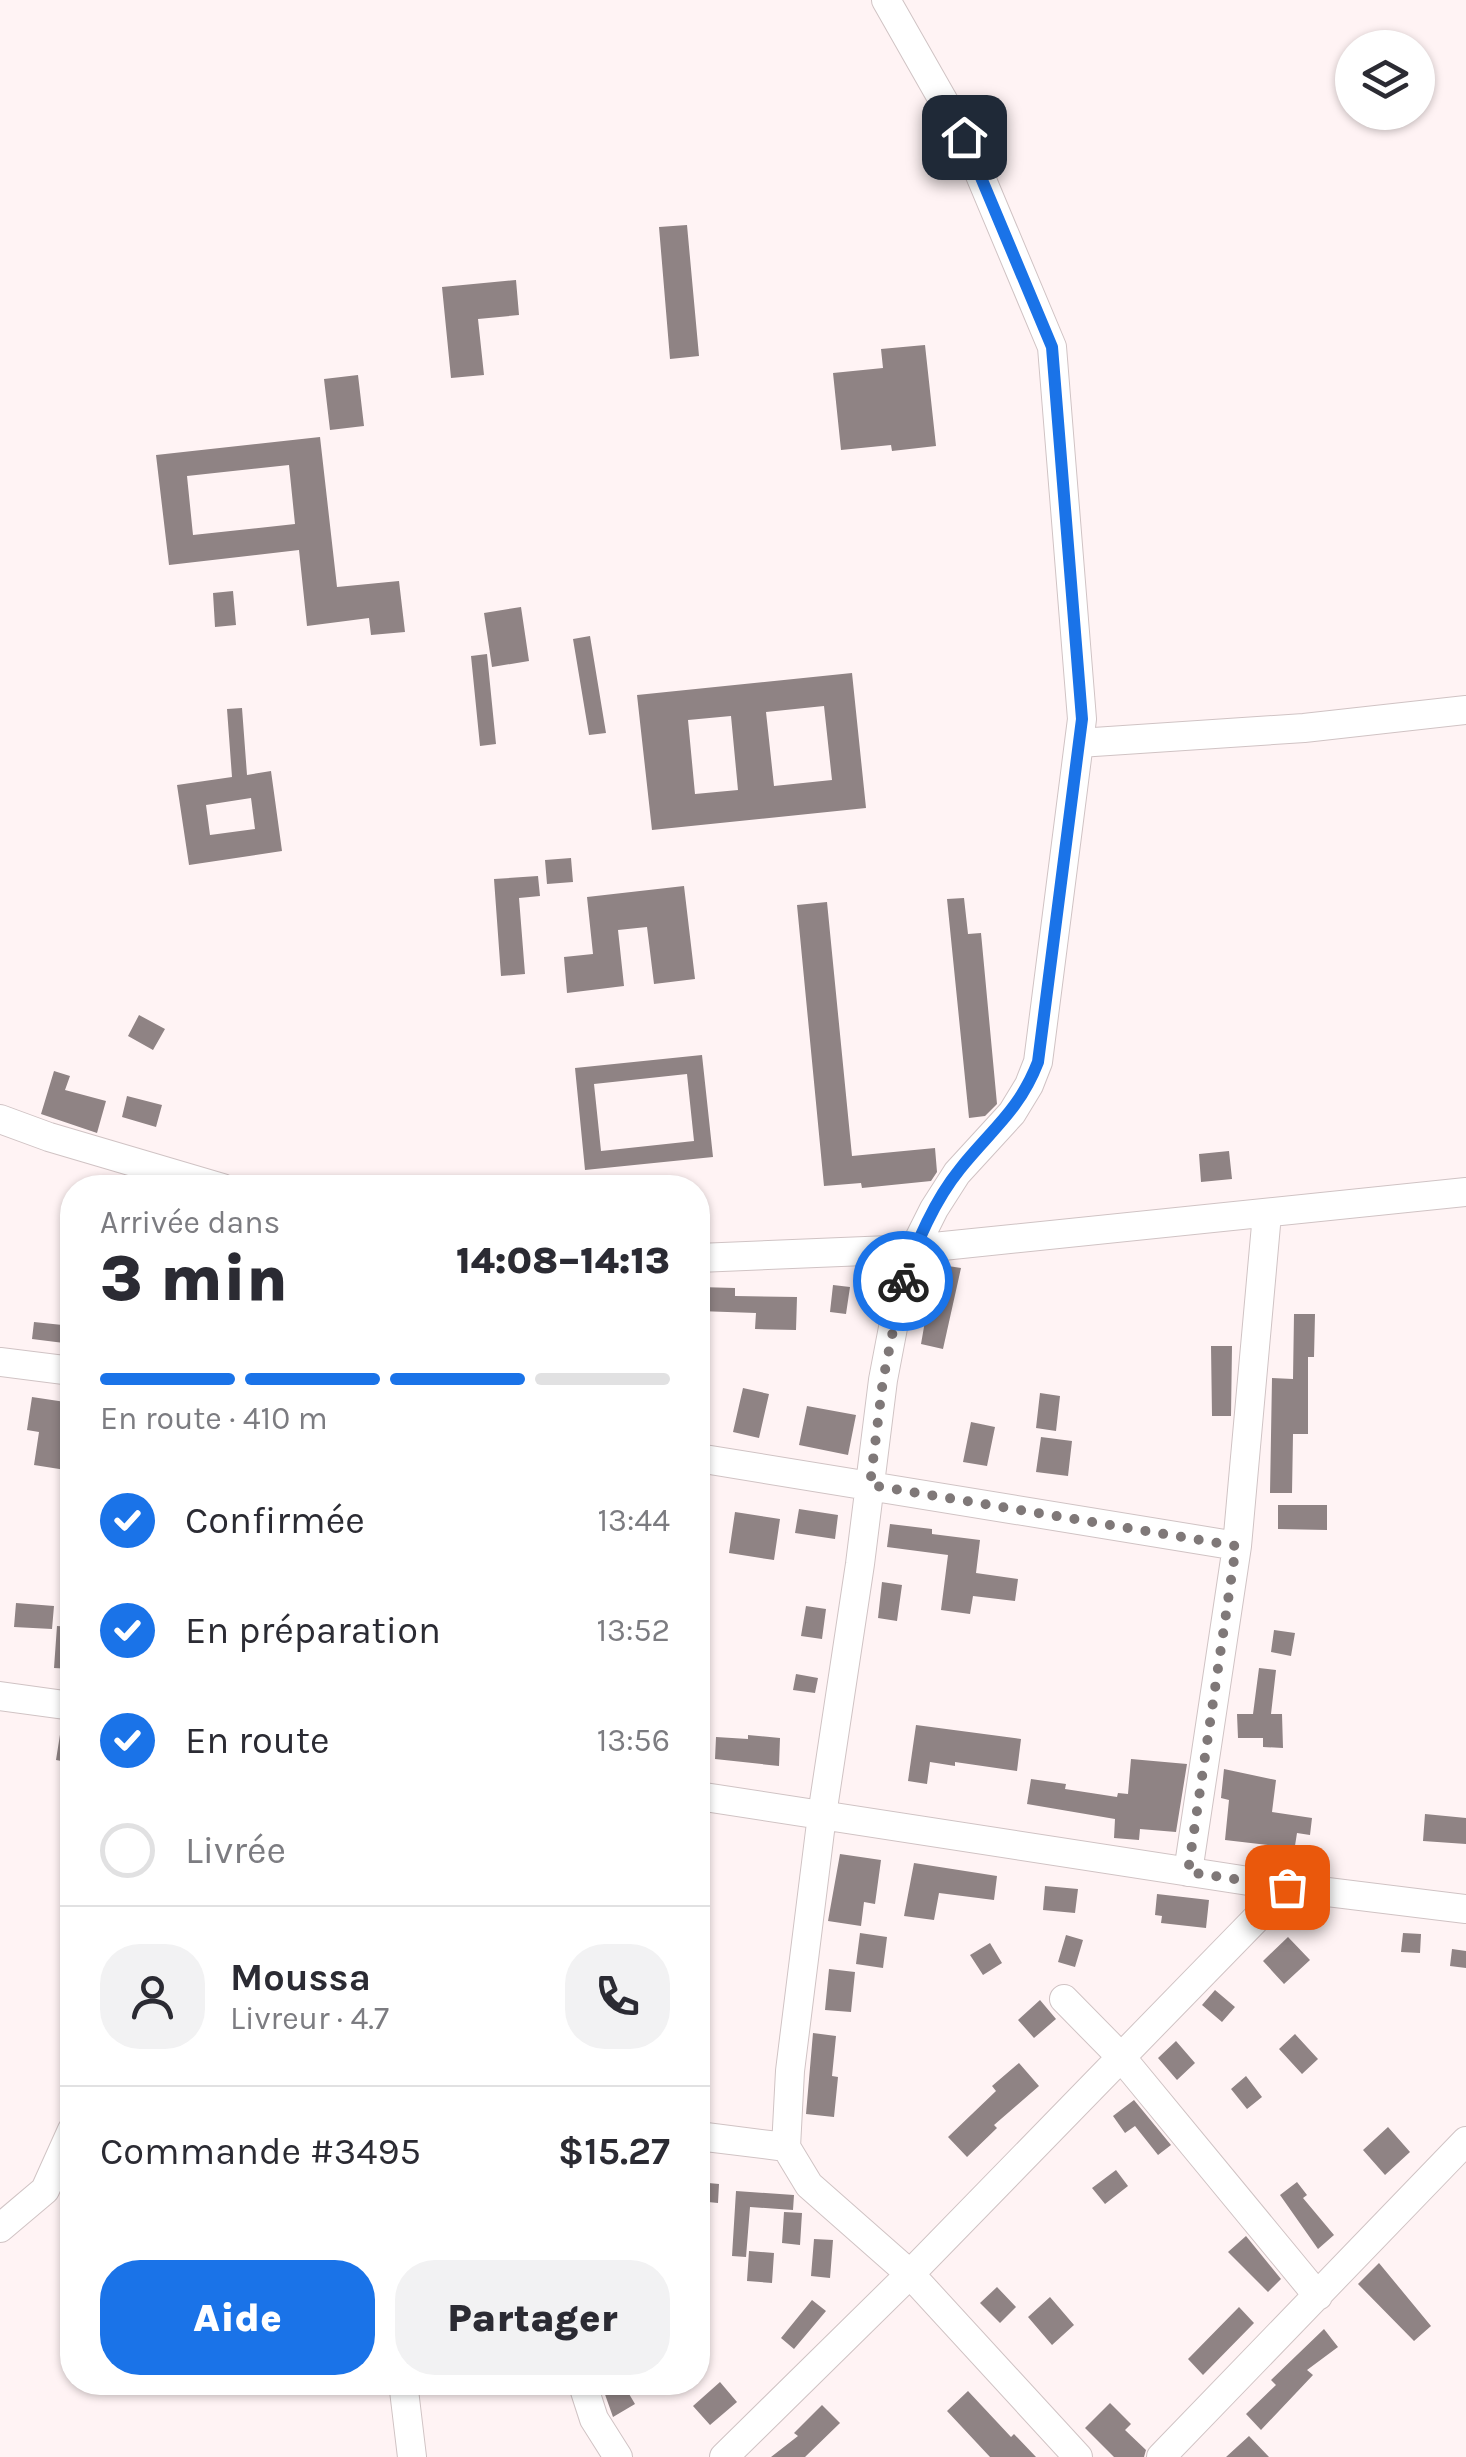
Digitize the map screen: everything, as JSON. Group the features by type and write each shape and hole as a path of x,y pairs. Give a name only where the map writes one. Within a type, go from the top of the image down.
{"street":[{"path":"886,0 964,137 1052,347 1082,719 1038,1062 1012,1113 957,1173 914,1249 900,1292 883,1380 822,1815 790,2071 786,2148 808,2184 910,2274 1078,2457"},
{"path":"1079,743 1304,728 1466,710"},
{"path":"0,1119 49,1138 177,1175"},
{"path":"710,1258 914,1249 1466,1192"},
{"path":"1188,1872 1236,1546 1268,1214"},
{"path":"0,1362 60,1370"},
{"path":"710,1460 1236,1546"},
{"path":"0,1696 60,1704"},
{"path":"710,1798 1287,1887 1466,1909"},
{"path":"724,2457 910,2274 1287,1887"},
{"path":"1064,1998 1121,2057 1318,2296"},
{"path":"710,2138 786,2148"},
{"path":"1161,2457 1466,2141"},
{"path":"0,2228 46,2190 60,2158"},
{"path":"405,2395 412,2457"},
{"path":"586,2395 594,2419 618,2457"}],"building":[{"path":"687,225 699,356 670,359 659,227"},
{"path":"516,280 519,315 478,319 484,375 451,378 442,287"},
{"path":"925,345 936,446 892,451 891,445 841,450 833,373 883,368 881,349"},
{"path":"358,375 364,426 330,430 324,379"},
{"path":"320,437 337,587 399,581 405,632 371,635 369,618 307,626 299,550 169,565 156,455","holes":["289,465 295,524 193,535 187,476"]},
{"path":"233,591 236,625 215,627 213,593"},
{"path":"521,607 529,661 492,667 484,613"},
{"path":"590,636 606,733 589,735 573,639"},
{"path":"487,654 496,744 480,746 471,656"},
{"path":"852,673 866,808 652,830 637,695","holes":["824,706 832,780 774,786 766,712","731,716 738,790 695,794 688,720"]},
{"path":"242,708 247,775 271,771 282,851 189,865 177,785 232,777 227,709","holes":["251,798 255,829 210,835 206,805"]},
{"path":"571,858 573,882 547,884 545,860"},
{"path":"538,876 540,896 519,898 525,974 501,976 494,879"},
{"path":"684,886 695,979 654,984 647,927 618,930 624,986 567,993 564,957 593,954 587,897"},
{"path":"964,898 968,934 981,933 997,1104 985,1116 969,1118 947,899"},
{"path":"827,902 852,1156 935,1148 937,1172 931,1181 862,1188 861,1183 824,1186 797,905"},
{"path":"139,1015 165,1029 153,1050 128,1036"},
{"path":"702,1055 713,1157 585,1170 575,1068","holes":["687,1074 694,1141 601,1151 594,1084"]},
{"path":"54,1071 70,1076 65,1090 106,1101 97,1133 41,1114"},
{"path":"127,1096 162,1105 156,1127 122,1117"},
{"path":"1229,1151 1232,1179 1201,1182 1199,1154"},
{"path":"935,1264 961,1268 943,1349 921,1344"},
{"path":"833,1285 850,1287 846,1314 830,1312"},
{"path":"710,1287 735,1288 735,1296 797,1297 796,1330 755,1329 756,1313 710,1311"},
{"path":"1294,1314 1315,1314 1314,1357 1308,1357 1308,1434 1293,1434 1292,1493 1270,1493 1272,1378 1293,1379"},
{"path":"34,1322 60,1325 60,1342 32,1339"},
{"path":"1211,1346 1232,1346 1231,1416 1212,1416"},
{"path":"743,1388 769,1394 759,1438 733,1432"},
{"path":"1040,1393 1060,1396 1056,1431 1036,1428"},
{"path":"32,1397 60,1401 60,1469 34,1465 39,1432 27,1430"},
{"path":"807,1406 856,1415 848,1455 799,1445"},
{"path":"971,1422 995,1427 987,1466 963,1462"},
{"path":"1041,1437 1072,1441 1068,1476 1036,1472"},
{"path":"1278,1505 1327,1505 1327,1530 1278,1529"},
{"path":"799,1509 838,1515 835,1539 795,1533"},
{"path":"735,1512 780,1519 774,1560 729,1553"},
{"path":"890,1524 980,1540 976,1573 1018,1579 1015,1601 973,1596 970,1614 941,1610 948,1555 887,1547"},
{"path":"882,1582 902,1585 897,1621 878,1618"},
{"path":"16,1603 54,1606 52,1629 14,1627"},
{"path":"806,1606 826,1609 822,1639 801,1636"},
{"path":"57,1626 60,1626 60,1668 54,1668"},
{"path":"1274,1630 1295,1633 1291,1656 1271,1652"},
{"path":"1259,1668 1276,1670 1271,1714 1282,1714 1283,1748 1263,1747 1263,1738 1238,1738 1237,1714 1253,1714"},
{"path":"796,1674 818,1678 815,1693 793,1690"},
{"path":"916,1725 1021,1739 1017,1771 930,1762 927,1784 908,1781"},
{"path":"748,1735 780,1738 779,1766 715,1759 716,1737 748,1739"},
{"path":"1131,1759 1187,1764 1176,1832 1140,1829 1139,1840 1114,1838 1115,1819 1027,1804 1031,1779 1066,1784 1065,1789 1117,1797 1118,1793 1128,1794"},
{"path":"1224,1769 1276,1780 1272,1812 1312,1818 1310,1835 1297,1833 1294,1852 1225,1840 1229,1800 1221,1798"},
{"path":"1425,1814 1466,1818 1466,1844 1423,1841"},
{"path":"840,1854 881,1860 875,1904 864,1902 861,1926 828,1921"},
{"path":"914,1863 997,1876 994,1900 939,1893 934,1920 904,1916"},
{"path":"1045,1886 1078,1889 1075,1913 1043,1910"},
{"path":"1157,1894 1209,1900 1206,1928 1161,1923 1162,1916 1155,1915"},
{"path":"860,1933 887,1937 883,1968 856,1964"},
{"path":"1403,1933 1421,1934 1420,1953 1401,1952"},
{"path":"1066,1935 1083,1940 1075,1967 1058,1962"},
{"path":"1288,1937 1310,1960 1284,1984 1263,1961"},
{"path":"990,1943 1002,1963 983,1975 970,1955"},
{"path":"1452,1949 1466,1951 1466,1968 1450,1966"},
{"path":"829,1969 855,1972 851,2012 825,2010"},
{"path":"1215,1990 1235,2007 1222,2022 1202,2005"},
{"path":"1040,2000 1056,2019 1034,2038 1018,2020"},
{"path":"813,2033 836,2036 832,2076 838,2077 834,2117 806,2114"},
{"path":"1295,2034 1318,2059 1302,2074 1279,2049"},
{"path":"1176,2041 1195,2063 1177,2080 1158,2058"},
{"path":"1019,2063 1039,2086 994,2125 997,2128 967,2157 948,2137 996,2091 992,2086"},
{"path":"1246,2076 1262,2097 1247,2109 1231,2089"},
{"path":"1134,2100 1171,2145 1158,2155 1135,2126 1125,2133 1113,2116"},
{"path":"1388,2127 1410,2152 1385,2175 1363,2150"},
{"path":"1116,2170 1128,2186 1105,2204 1092,2188"},
{"path":"1297,2182 1307,2195 1303,2198 1334,2235 1318,2249 1280,2195"},
{"path":"710,2183 719,2184 718,2203 710,2202"},
{"path":"736,2191 794,2195 793,2210 750,2207 746,2257 732,2256"},
{"path":"784,2212 802,2213 800,2245 782,2243"},
{"path":"1246,2236 1281,2279 1268,2292 1228,2252"},
{"path":"814,2239 833,2240 830,2278 811,2276"},
{"path":"749,2251 774,2253 772,2283 747,2281"},
{"path":"1379,2263 1431,2326 1414,2341 1358,2284"},
{"path":"997,2287 1016,2307 1000,2323 980,2303"},
{"path":"1050,2297 1074,2325 1052,2345 1028,2317"},
{"path":"812,2300 826,2311 794,2349 781,2338"},
{"path":"1239,2307 1254,2323 1203,2375 1188,2359"},
{"path":"1324,2329 1338,2347 1307,2370 1313,2375 1261,2430 1246,2414 1276,2385 1271,2380"},
{"path":"720,2382 737,2402 710,2425 693,2406 710,2395"},
{"path":"968,2391 1011,2437 1014,2434 1036,2457 990,2457 947,2411"},
{"path":"605,2395 630,2395 635,2404 613,2417"},
{"path":"1110,2403 1131,2424 1125,2430 1146,2450 1144,2457 1114,2457 1085,2428"},
{"path":"822,2405 840,2423 805,2457 771,2457 798,2436 794,2433"},
{"path":"1249,2436 1269,2457 1226,2457"}],"way so far":[{"path":"903,1281 883,1380 870,1485 1236,1546 1188,1872 1287,1887"}],"route":[{"path":"903,1281 934,1209 957,1173 1012,1113 1038,1062 1082,719 1052,347 964,137"}]}
